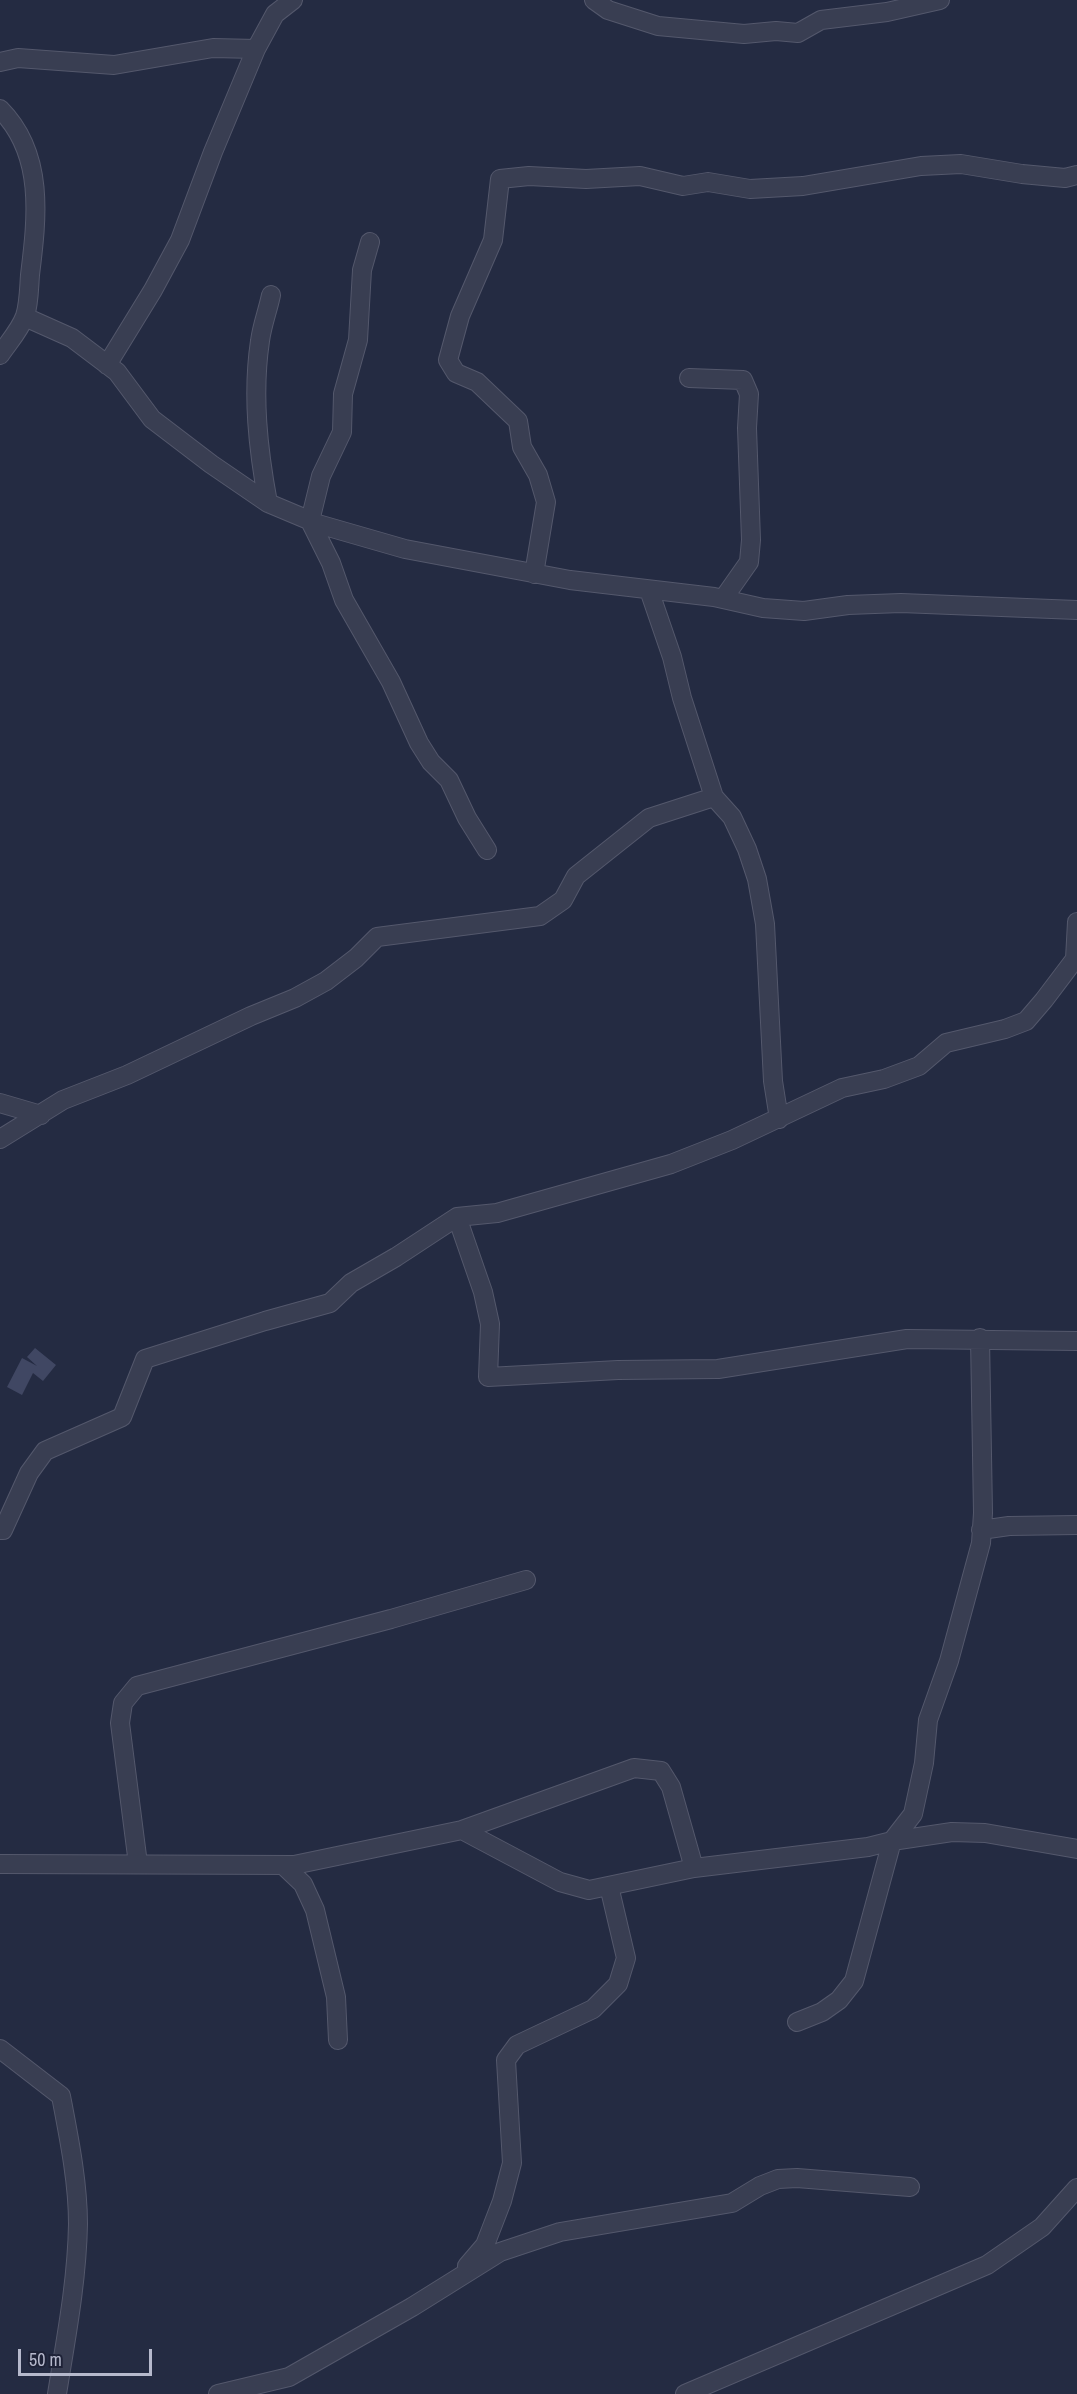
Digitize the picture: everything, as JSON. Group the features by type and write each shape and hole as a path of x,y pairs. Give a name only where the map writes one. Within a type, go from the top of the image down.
{"street":[{"path":"107,365 153,290 180,240 213,152 256,49 274,14 293,0"},
{"path":"594,0 608,10 658,26 744,34 776,31 798,33 820,20 887,12 940,0"},
{"path":"0,62 18,58 114,65 213,48 256,49"},
{"path":"0,109 8,117 29,156 37,192 36,233 25,317 0,355"},
{"path":"534,574 546,502 538,475 522,447 519,421 477,382 456,373 448,360 460,315 493,240 500,179 529,176 586,178 640,176 683,186 708,182 750,189 804,186 921,166 961,164 1022,174 1065,178 1077,175"},
{"path":"370,242 362,270 358,340 343,394 342,432 321,476 310,521 331,563 345,600 391,682 418,743 431,762 449,780 467,818 487,850"},
{"path":"268,503 257,438 257,372 260,338 271,295"},
{"path":"25,317 72,338 117,372 152,418 211,464 268,503 310,521 405,549 534,574 723,599 763,608 804,611 848,605 901,603 1077,610"},
{"path":"689,378 743,380 749,394 747,428 751,540 749,562 723,599"},
{"path":"649,590 672,657 682,698 714,797 732,818 747,849 757,879 765,924 773,1081 779,1119"},
{"path":"0,1140 63,1100 127,1075 251,1016 295,998 326,981 377,938 540,916 563,900 576,876 649,818 714,797"},
{"path":"0,1530 3,1530 29,1473 45,1451 122,1417 145,1359 330,1303 351,1283 457,1217 497,1213 671,1164 779,1119 842,1088 884,1079 919,1066 946,1043 1005,1029 1026,1021 1075,959 1077,922"},
{"path":"0,1103 41,1115"},
{"path":"457,1217 483,1292 490,1324 488,1377 718,1369 908,1339 980,1338 1077,1341"},
{"path":"797,2022 822,2012 839,2000 854,1981 892,1841 912,1814 924,1763 928,1720 952,1650 981,1543 980,1338"},
{"path":"981,1530 1009,1526 1077,1525"},
{"path":"138,1864 120,1723 123,1704 137,1686 380,1622 526,1580"},
{"path":"0,1864 294,1865 462,1830 634,1768 661,1771 671,1787 694,1868"},
{"path":"462,1830 560,1882 589,1890 694,1868 868,1847 952,1832 974,1832 1077,1849"},
{"path":"283,1865 303,1884 315,1910 336,1997 338,2040"},
{"path":"456,2279 485,2245 502,2201 512,2163 506,2060 516,2045 593,2009 618,1984 626,1958 609,1886"},
{"path":"0,2049 61,2096 70,2144 78,2223 74,2284 57,2394"},
{"path":"218,2394 290,2377 500,2252 560,2232 732,2203 760,2186 778,2179 797,2178 910,2187"},
{"path":"685,2394 987,2265 1042,2227 1077,2188"}],"building":[{"path":"35,1348 56,1365 43,1381 33,1373 22,1395 7,1387 22,1358 37,1366 27,1357"}]}
